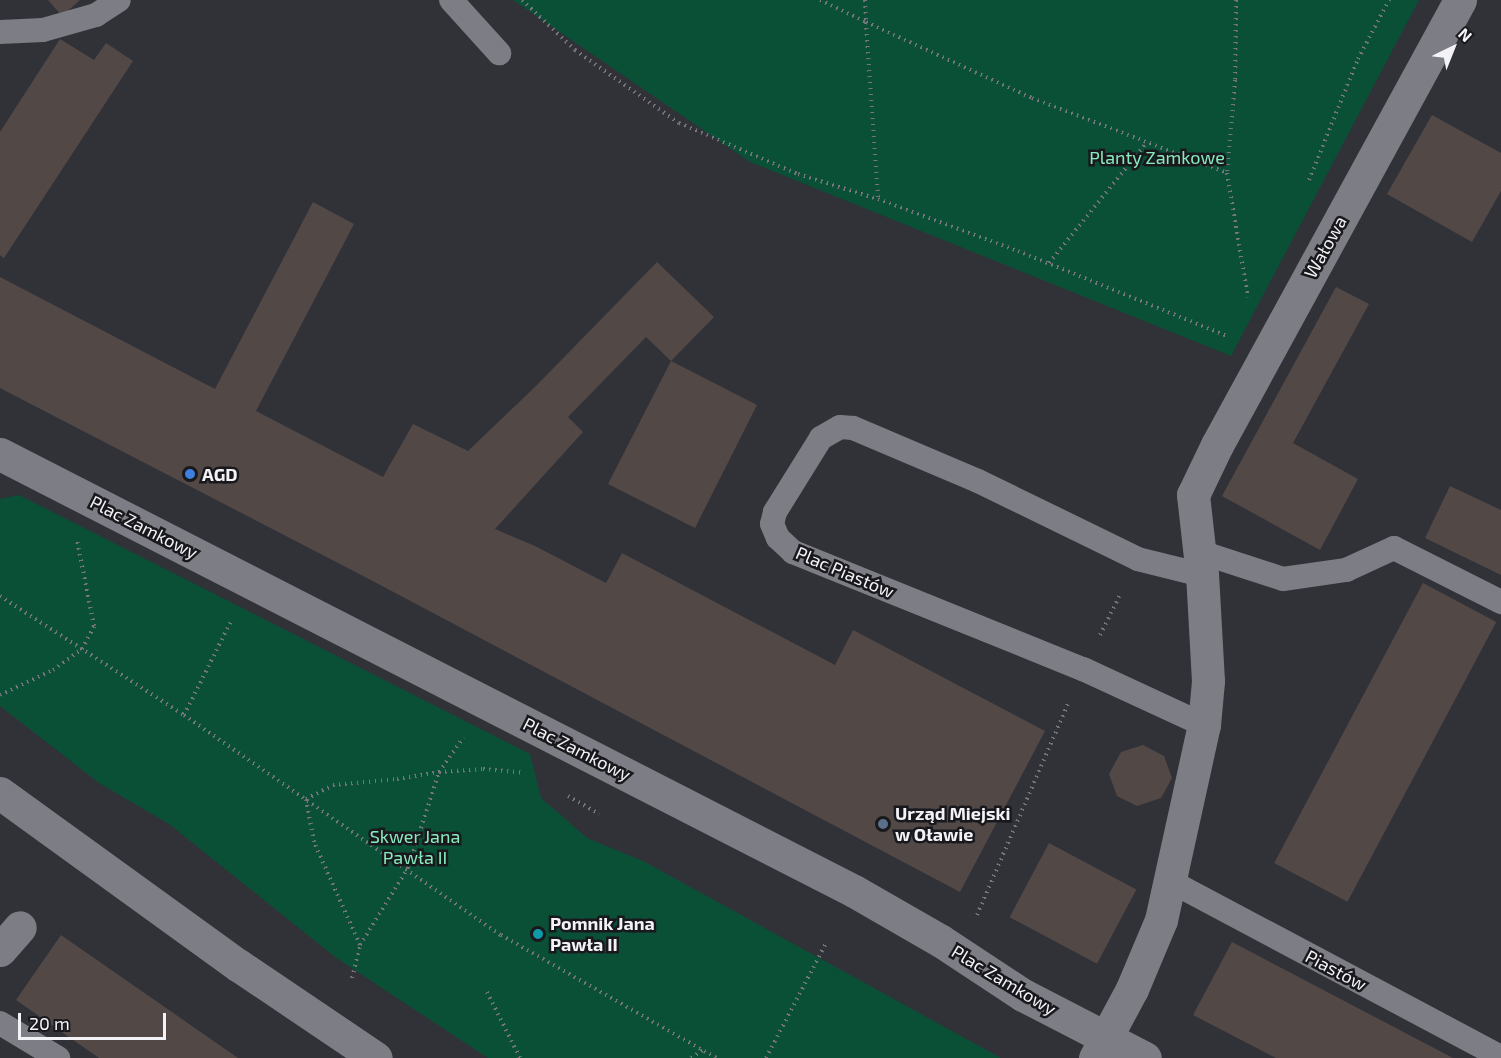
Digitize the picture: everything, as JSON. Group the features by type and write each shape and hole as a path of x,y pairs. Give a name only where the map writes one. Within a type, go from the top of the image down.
{"street":[{"name":"Wałowa","path":"1199,563 1193,495 1216,445 1460,0"},
{"name":"Plac Zamkowy","path":"0,454 854,891 941,941 1101,1048 1145,1058"},
{"path":"1101,1048 1132,989 1161,920 1204,725 1208,681 1199,563"},
{"path":"0,793 238,965 376,1058"}],"lane":[{"path":"0,32 42,30 96,15 119,0"},
{"path":"451,0 499,53"},
{"name":"Plac Piastów","path":"1199,563 1138,559 978,481 854,429 840,427 821,438 814,446 775,512 772,524 778,538 793,552 1083,669 1204,725"},
{"path":"1199,563 1282,579 1347,570 1394,548 1501,602"},
{"name":"Piastów","path":"1170,881 1501,1057"},
{"path":"0,1023 58,1058"}],"path":[{"path":"522,0 575,50 679,123 798,174 878,199 1049,263 1232,338"},
{"path":"820,0 1032,98 1227,173"},
{"path":"865,0 878,199"},
{"path":"1236,0 1235,80 1227,173 1250,307"},
{"path":"1305,192 1358,59 1389,0"},
{"path":"1049,263 1147,142"},
{"path":"0,695 52,670 82,649 94,626 77,536"},
{"path":"184,715 250,581"},
{"path":"0,596 184,715 516,945 717,1058"},
{"path":"352,978 360,945 408,868 439,772 488,703"},
{"path":"306,799 333,785 397,780 439,772 483,769 528,773"},
{"path":"558,791 599,814"},
{"path":"306,799 314,842 360,945"},
{"path":"766,1058 826,943"},
{"path":"487,992 520,1058"},
{"path":"691,1058 703,1050"}],"green space":[{"name":"Planty Zamkowe","path":"513,0 1419,0 1231,356 750,162"},
{"name":"Skwer Jana Pawła II","path":"19,495 530,754 541,798 587,838 643,861 1001,1058 488,1058 335,957 169,824 99,783 0,706 0,499"}],"building":[{"path":"48,0 80,0 62,16"},
{"path":"60,39 94,60 106,43 133,61 4,258 0,255 0,132"},
{"path":"1432,115 1501,153 1501,191 1472,242 1387,194"},
{"path":"313,202 354,224 256,411 383,477 413,424 468,451 536,386 657,262 714,317 671,361 646,337 568,417 583,432 495,529 535,546 606,583 622,553 835,665 853,630 1045,731 960,892 367,578 0,388 0,277 215,389"},
{"path":"1336,287 1369,304 1293,443 1358,479 1320,550 1222,496"},
{"path":"671,361 757,405 695,528 608,484"},
{"path":"1450,486 1501,510 1501,575 1425,538"},
{"path":"1423,583 1496,622 1347,902 1274,863"},
{"path":"1143,745 1164,756 1172,778 1161,798 1137,806 1117,796 1109,774 1121,752"},
{"path":"1049,843 1136,889 1097,964 1010,917"},
{"path":"61,935 238,1058 99,1058 16,1000"},
{"path":"1232,942 1453,1058 1276,1058 1193,1015"}],"place":[{"name":"AGD","path":"190,474"},
{"name":"Urząd Miejski w Oławie","path":"883,824"},
{"name":"Pomnik Jana Pawła II","path":"538,934"}]}
